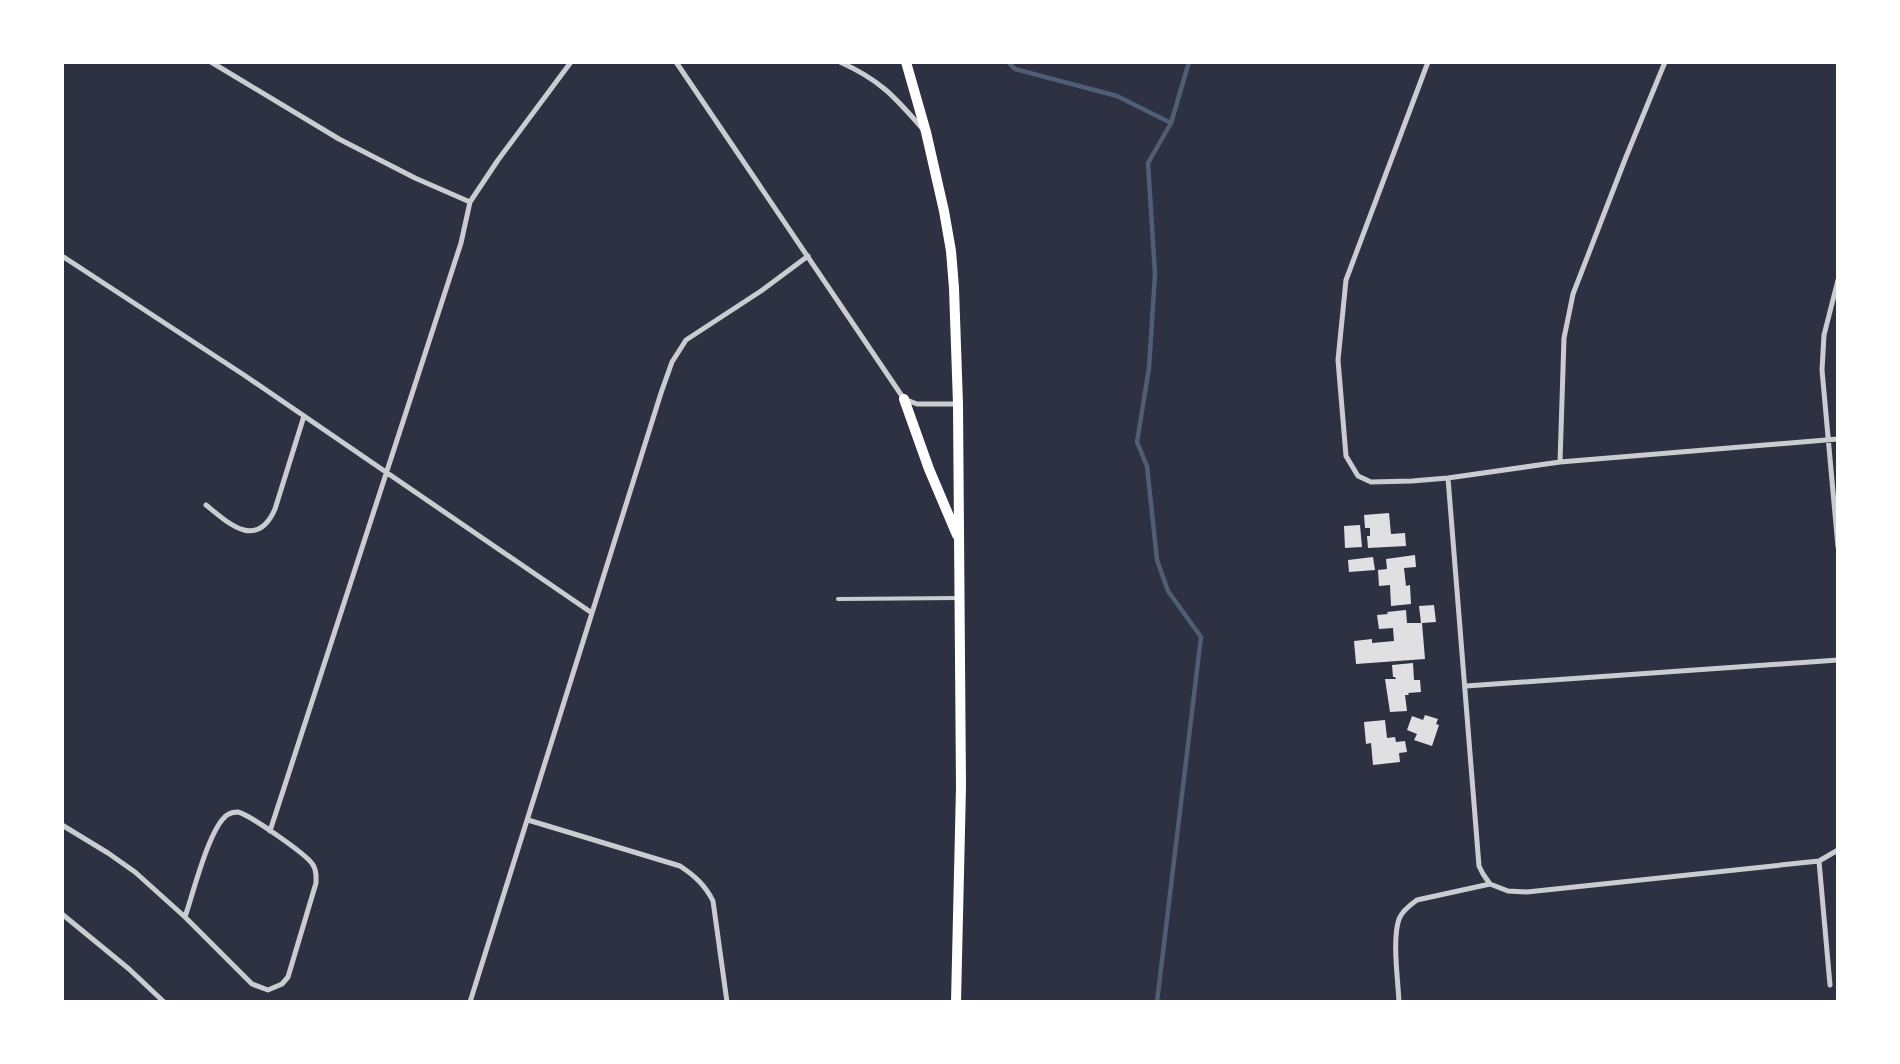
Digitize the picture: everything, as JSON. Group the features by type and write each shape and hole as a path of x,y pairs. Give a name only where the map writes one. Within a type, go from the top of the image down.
{"main road":[{"path":"906,62 926,132 951,250 954,288 958,404 961,788 956,1002"},
{"path":"904,400 929,469 959,541"}],"street":[{"path":"211,62 339,139 415,178 470,202"},
{"path":"270,831 460,243 470,202 498,160 571,62"},
{"path":"676,62 904,400 917,404 958,404"},
{"path":"840,62 874,80 888,90 926,132"},
{"path":"1428,62 1346,280 1338,360 1346,456 1358,476 1371,482 1448,478 1560,462 1838,439"},
{"path":"1560,462 1564,338 1573,294 1626,156 1665,62"},
{"path":"62,256 304,416 592,613"},
{"path":"470,1002 672,362 686,340 761,291 808,256"},
{"path":"1838,280 1824,334 1822,370 1838,547"},
{"path":"206,505 237,529 255,530 265,526 271,520 276,509 304,416"},
{"path":"1448,478 1479,866 1490,884"},
{"path":"1466,686 1838,660"},
{"path":"62,825 124,863 185,918 252,984 268,990 282,984 288,977 316,883 316,872 309,859 270,831 240,812 232,812 221,820 213,834 185,918"},
{"path":"528,820 680,866 697,878 707,888 713,901 727,1002"},
{"path":"1399,1002 1396,936 1399,918 1407,907 1417,900 1490,884 1508,891 1527,892 1820,861 1838,850"},
{"path":"1820,861 1830,985"},
{"path":"62,914 129,969 164,1002"}],"lane":[{"path":"838,599 959,598"}],"building":[{"path":"1389,513 1391,534 1405,533 1406,546 1368,548 1367,536 1370,536 1370,528 1365,528 1364,515"},
{"path":"1360,525 1362,547 1345,548 1344,526"},
{"path":"1415,555 1416,567 1404,568 1406,586 1410,585 1411,604 1391,606 1390,585 1379,586 1378,570 1387,569 1386,559"},
{"path":"1373,557 1375,570 1349,572 1348,560"},
{"path":"1434,605 1436,622 1422,623 1425,659 1356,664 1354,641 1372,639 1372,643 1394,641 1393,628 1379,629 1377,615 1406,610 1407,623 1421,623 1419,606"},
{"path":"1413,663 1414,680 1420,680 1421,692 1405,695 1407,711 1390,712 1385,679 1396,679 1393,677 1392,665"},
{"path":"1425,715 1438,719 1436,724 1439,725 1432,746 1414,740 1417,734 1407,730 1412,716 1423,720"},
{"path":"1385,720 1387,738 1395,737 1396,742 1405,741 1407,752 1399,753 1400,762 1373,765 1371,743 1366,744 1364,722"}],"waterway":[{"path":"1008,62 1015,69 1117,96 1171,123"},
{"path":"1157,1002 1201,637 1168,591 1157,560 1147,466 1137,442 1149,368 1155,274 1148,163 1171,123 1189,62"}]}
